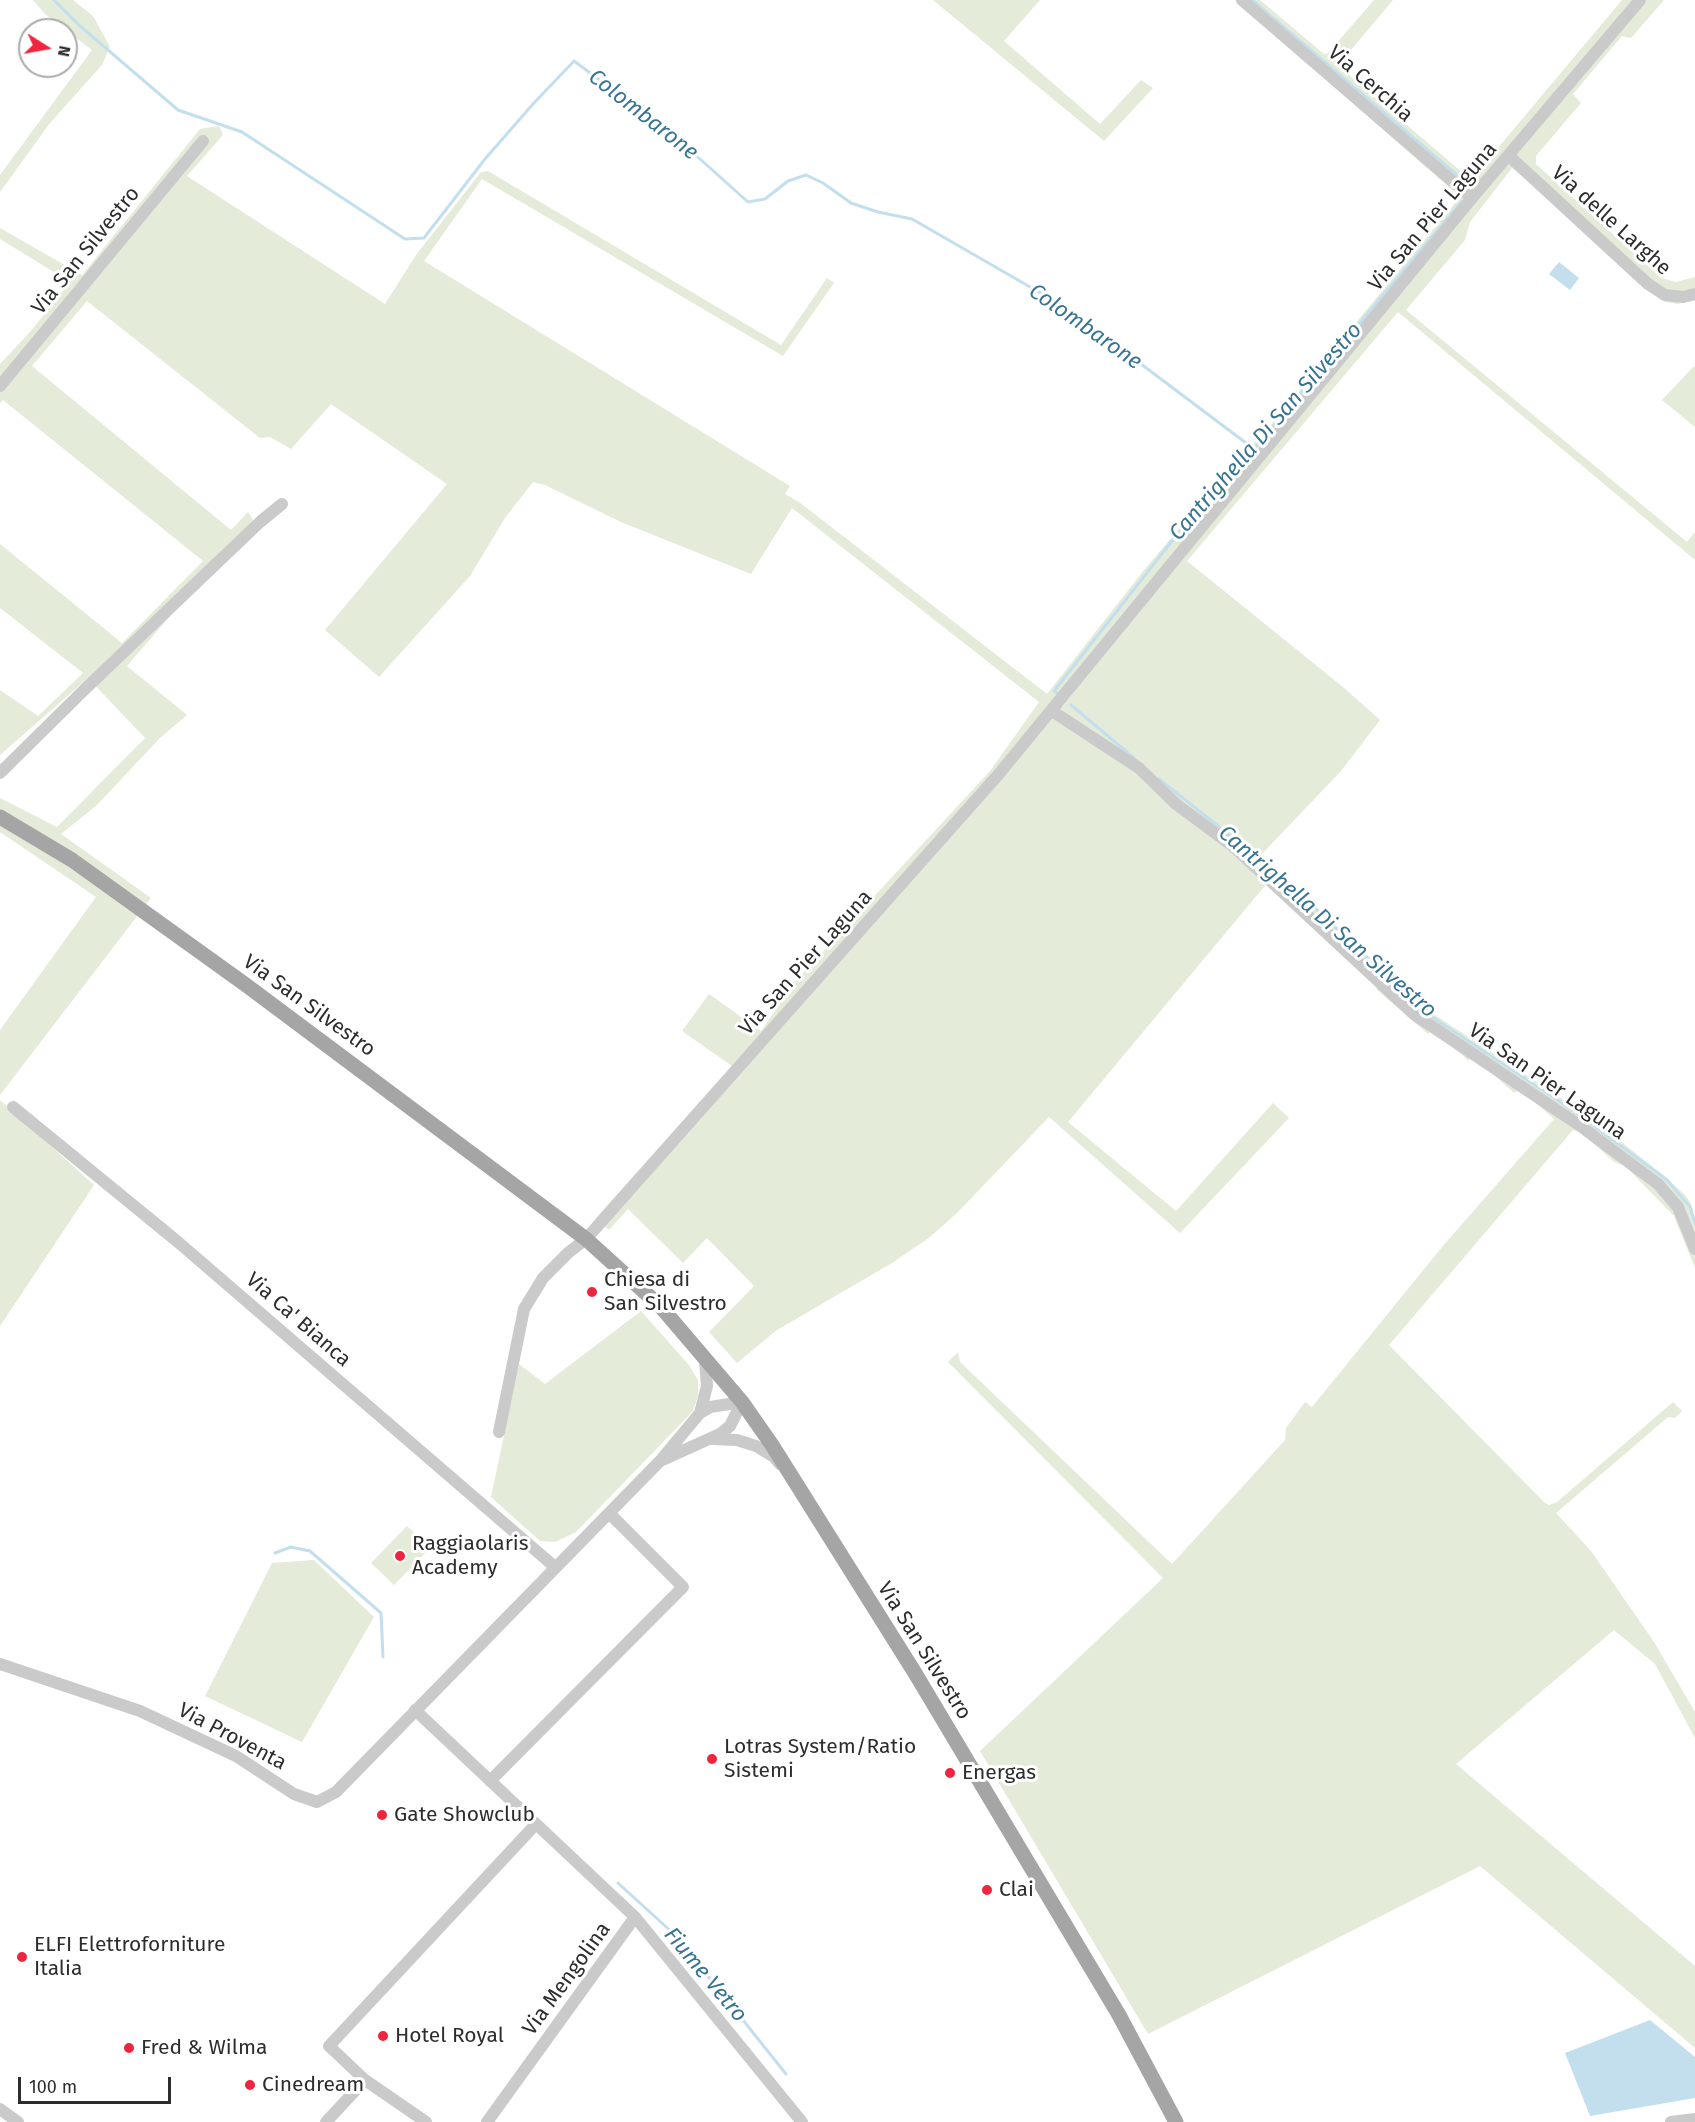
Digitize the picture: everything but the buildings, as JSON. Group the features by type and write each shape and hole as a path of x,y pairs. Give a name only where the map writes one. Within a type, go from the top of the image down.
{"main road":[{"name":"Via San Silvestro","path":"0,817 72,860 198,950 586,1239 661,1307 742,1402 790,1474 915,1673 1119,2015 1176,2122"}],"street":[{"name":"Via Cerchia","path":"1242,0 1472,198"},
{"name":"Via San Pier Laguna","path":"586,1239 975,802 1472,198 1640,0"},
{"name":"Via San Silvestro","path":"0,386 203,141"},
{"name":"Via delle Larghe","path":"1509,156 1648,284 1665,295 1683,297 1695,294"},
{"path":"0,773 75,698 260,522 282,504"},
{"name":"Via San Pier Laguna","path":"1052,711 1139,768 1176,804 1234,847 1415,1015 1579,1125 1658,1185 1678,1207 1695,1249"},
{"name":"Via Ca' Bianca","path":"13,1107 178,1242 555,1567"},
{"path":"499,1432 524,1310 543,1278 568,1252 586,1239"},
{"name":"Via Proventa","path":"0,1664 140,1711 236,1756 294,1794 317,1802 336,1792 660,1461 700,1413 707,1386 705,1361 701,1352"},
{"path":"700,1413 710,1407 742,1402"},
{"name":"Via Proventa","path":"660,1461 711,1439 730,1426 742,1402"},
{"name":"Via Proventa","path":"711,1439 737,1440 756,1446 774,1457 790,1474"},
{"path":"490,1781 683,1587 609,1513"},
{"path":"415,1710 635,1917 801,2122"},
{"path":"426,2122 365,2080 329,2046 536,1824"},
{"name":"Via Mengolina","path":"487,2122 635,1917"},
{"path":"326,2122 365,2080"},
{"path":"0,2109 18,2122"},
{"path":"1671,2122 1695,2119"}],"green space":[{"path":"33,0 73,0 93,16 110,47 102,65 50,123 0,192 0,175 71,78 78,78 78,69 92,50 78,39 78,18 50,18"},
{"path":"933,0 1040,0 1004,41 1100,124 1141,80 1153,88 1104,141"},
{"path":"1235,0 1260,0 1324,54 1327,54 1374,0 1393,0 1340,63 1351,77 1471,180 1622,0 1664,0 1631,38 1622,36 1573,94 1581,103 1536,156 1536,164 1661,278 1676,282 1695,277 1695,300 1678,304 1659,299 1534,185 1512,168 1470,222 1465,240 1406,310 1687,542 1695,532 1695,560 1398,312 1187,561 1343,687 1380,720 1341,771 1261,855 1423,1007 1591,1118 1662,1174 1686,1196 1691,1204 1695,1217 1695,1268 1674,1216 1625,1166 1614,1162 1582,1133 1573,1130 1389,1345 1549,1505 1557,1502 1673,1402 1682,1411 1675,1418 1668,1417 1556,1513 1591,1551 1654,1642 1695,1712 1695,1738 1655,1664 1614,1630 1456,1764 1695,1966 1695,2048 1480,1866 1148,2034 980,1751 1163,1578 948,1362 958,1352 960,1362 1172,1564 1285,1440 1286,1428 1305,1402 1312,1407 1442,1247 1554,1119 1520,1089 1514,1093 1474,1057 1468,1060 1432,1030 1428,1034 1376,989 1379,985 1268,882 1068,1122 1176,1211 1273,1103 1289,1118 1180,1233 1049,1117 957,1213 930,1237 892,1263 777,1330 737,1363 709,1332 754,1286 707,1238 683,1263 628,1209 609,1230 595,1219 732,1066 682,1031 709,994 761,1031 795,982 990,771 1039,702 792,508 751,574 621,522 545,485 533,482 505,518 470,576 379,677 325,630 447,484 331,404 291,449 270,437 260,438 87,301 32,366 231,530 248,512 253,520 127,666 187,715 160,738 97,805 61,834 151,898 0,1095 0,1030 96,897 0,832 0,798 57,827 145,738 88,678 0,755 0,690 38,716 83,673 0,608 0,544 122,643 203,561 3,400 0,403 0,364 30,332 70,282 0,239 0,228 82,275 200,129 219,126 223,135 187,176 385,304 416,255 481,172 488,171 781,345 827,278 834,283 783,356 482,179 424,261 790,486 785,494 799,502 1047,694 1144,570 1243,454 1266,431 1460,197"},
{"path":"1695,367 1695,427 1662,400"},
{"path":"0,1100 94,1185 0,1326"},
{"path":"641,1311 689,1365 698,1380 698,1396 693,1411 576,1532 555,1542 540,1541 491,1497 519,1364 545,1384"},
{"name":"Raggiaolaris Academy","path":"407,1526 430,1548 394,1585 371,1563"},
{"path":"314,1560 374,1617 302,1742 205,1696 272,1563"}],"water":[{"path":"1559,262 1579,278 1570,290 1549,274"},
{"path":"1650,2020 1695,2057 1695,2098 1590,2116 1565,2053"}],"waterway":[{"name":"Colombarone","path":"54,0 80,26 178,110 242,132 405,239 424,238 485,159 574,61 671,133 748,202 765,199 788,181 806,175 823,183 851,203 878,212 912,219 1051,299 1254,449"},
{"name":"Cantrighella Di San Silvestro","path":"1252,0 1472,188"},
{"name":"Colombarone","path":"1057,693 1054,691 1179,532 1254,449 1462,201"},
{"name":"Cantrighella Di San Silvestro","path":"1071,705 1134,758"},
{"name":"Cantrighella Di San Silvestro","path":"1159,779 1301,895 1423,1011 1571,1109 1667,1180 1690,1207 1695,1223"},
{"name":"Fiume Vetro","path":"275,1553 291,1547 310,1551 381,1613 383,1657"},
{"name":"Fiume Vetro","path":"618,1883 675,1935 786,2074"}],"place":[{"name":"Chiesa di San Silvestro","path":"592,1292"},
{"name":"Raggiaolaris Academy","path":"400,1556"},
{"name":"Lotras System/Ratio Sistemi","path":"712,1759"},
{"name":"Energas","path":"950,1773"},
{"name":"Gate Showclub","path":"382,1815"},
{"name":"Clai","path":"987,1890"},
{"name":"ELFI Elettroforniture Italia","path":"22,1957"},
{"name":"Hotel Royal","path":"383,2036"},
{"name":"Fred & Wilma","path":"129,2048"},
{"name":"Cinedream","path":"250,2085"}]}
